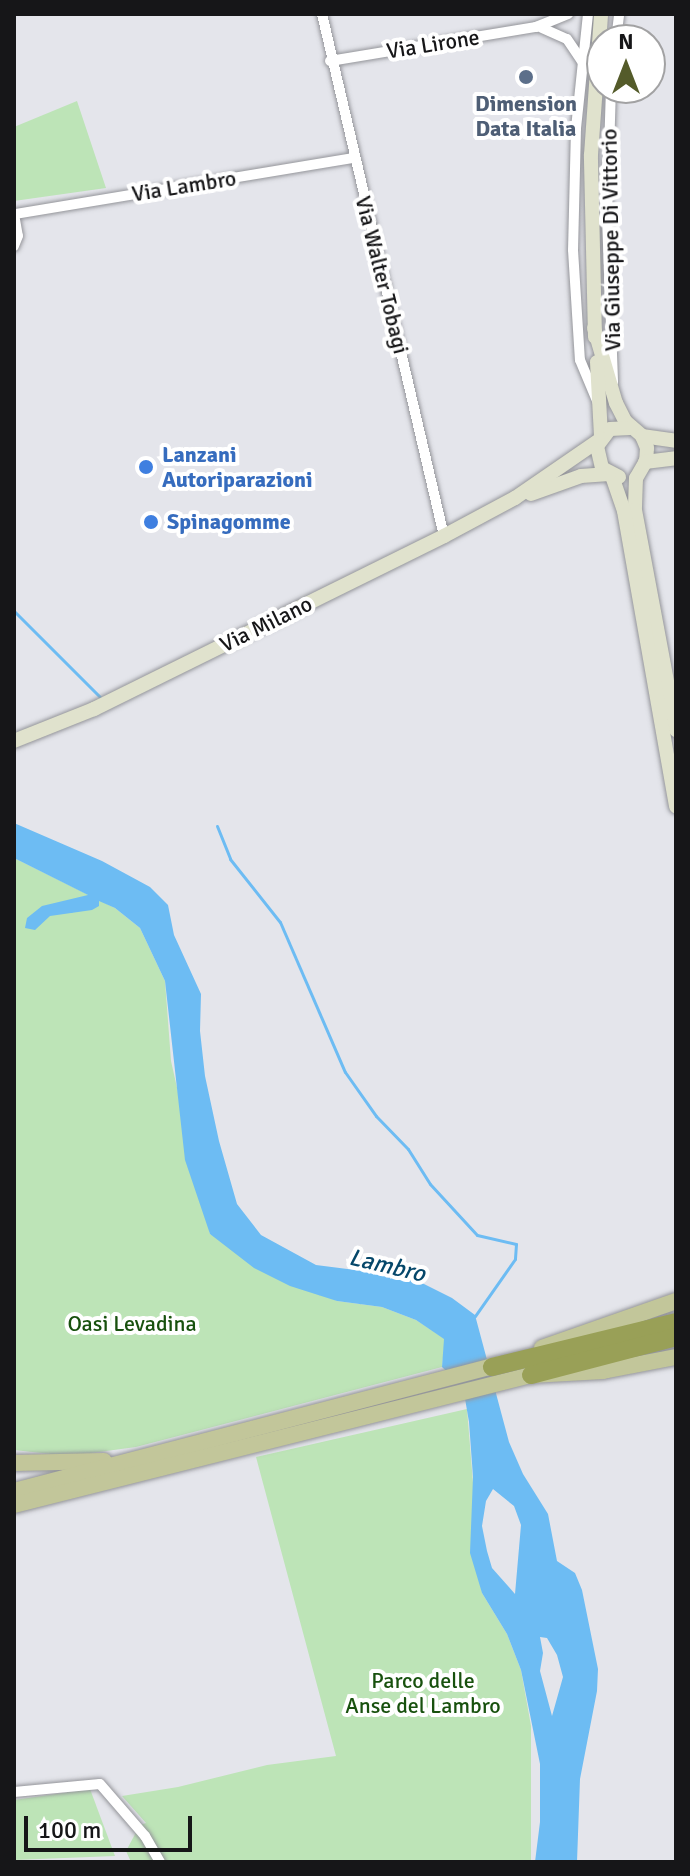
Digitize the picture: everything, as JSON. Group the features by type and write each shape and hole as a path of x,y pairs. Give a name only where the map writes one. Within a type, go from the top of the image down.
{"highway":[{"path":"495,1375 676,1322"},
{"path":"531,1375 676,1337"}],"main road":[{"name":"Via Giuseppe Di Vittorio","path":"601,14 591,155 594,328 601,408 597,458 611,475 622,502 676,806"},
{"name":"Via Giuseppe Di Vittorio","path":"594,328 612,392 647,449 635,510 676,730"},
{"path":"600,438 616,427 676,441"},
{"name":"Via Milano","path":"14,741 94,709 444,536 515,498 600,438"},
{"path":"611,475 627,477 642,467 676,458"},
{"name":"Via Milano","path":"515,498 581,476 611,475"},
{"path":"14,1505 451,1395 676,1301"},
{"path":"14,1491 452,1377 603,1371 676,1357"},
{"path":"14,1455 38,1461"},
{"path":"14,1463 129,1461"}],"street":[{"name":"Via Walter Tobagi","path":"322,14 330,61 444,536"},
{"name":"Via Lirone","path":"330,61 536,27 569,14"},
{"name":"Via Giuseppe Di Vittorio","path":"588,14 574,191 575,309 580,360 601,408"},
{"path":"536,27 549,28 567,39 582,62"},
{"name":"Via Giuseppe Di Vittorio","path":"611,104 607,217 614,346 612,392"},
{"name":"Via Lambro","path":"14,214 353,158"},
{"path":"14,214 18,236 14,246"},
{"path":"14,1792 100,1784 145,1836 160,1862"}],"green space":[{"path":"77,101 106,188 14,201 14,127"},
{"name":"Oasi Levadina","path":"14,858 115,908 140,928 165,981 171,1061 210,1234 337,1301 382,1307 416,1320 445,1339 442,1367 136,1447 69,1456 14,1450"},
{"name":"Parco delle Anse del Lambro","path":"467,1409 482,1593 507,1634 521,1670 531,1726 531,1862 131,1862 126,1851 140,1825 146,1823 122,1796 178,1787 267,1765 336,1756 256,1457"},
{"path":"90,1789 115,1856 14,1860 14,1800"}],"water":[{"path":"14,823 102,861 150,887 168,905 174,935 201,994 200,1031 205,1076 219,1141 237,1204 261,1235 316,1265 410,1277 452,1298 475,1315 509,1442 523,1474 548,1514 557,1561 575,1573 582,1590 598,1669 597,1691 580,1779 577,1862 535,1862 540,1822 540,1764 521,1670 507,1634 482,1593 470,1553 473,1477 469,1422 463,1387 442,1367 444,1339 416,1320 382,1307 337,1301 290,1286 254,1268 210,1234 185,1160 165,981 140,928 115,908 99,901 99,906 92,910 50,916 35,930 25,928 27,918 42,906 88,895 14,858","holes":["493,1489 514,1506 521,1525 515,1594 492,1568 487,1551 482,1526 486,1501","540,1637 547,1638 557,1655 563,1677 552,1716 540,1671 543,1653"]}],"waterway":[{"path":"14,611 100,697"},
{"path":"217,826 230,859 280,922 345,1072 376,1116 408,1149 430,1184 477,1235 516,1244 515,1259 475,1316"}],"place":[{"name":"Dimension Data Italia","path":"526,77"},
{"name":"Lanzani Autoriparazioni","path":"146,467"},
{"name":"Spinagomme","path":"151,522"}],"water label":[{"name":"Lambro","path":"387,1266"}]}
